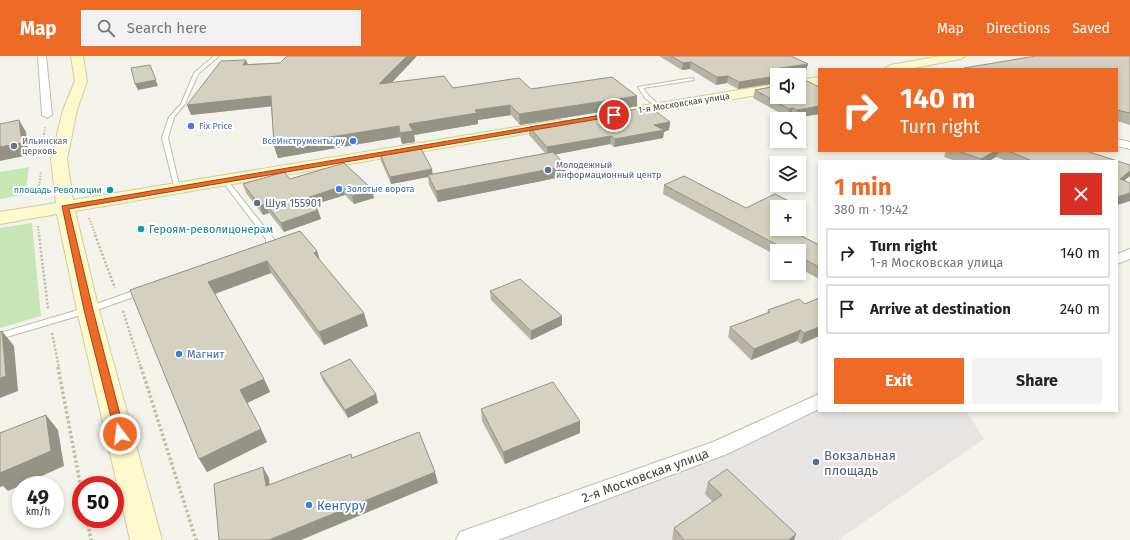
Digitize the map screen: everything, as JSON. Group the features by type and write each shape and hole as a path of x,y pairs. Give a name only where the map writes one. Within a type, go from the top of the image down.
{"main road":[{"path":"78,56 81,81 70,110 59,159 65,207 88,310 146,540"},
{"path":"895,68 960,56"},
{"path":"806,83 818,81"},
{"name":"1-я Московская улица","path":"607,116 770,89"},
{"path":"0,218 577,121"}],"street":[{"path":"42,56 46,115"},
{"path":"1118,142 1130,146"},
{"path":"1118,259 1130,253"},
{"name":"2-я Московская улица","path":"475,539 720,448 818,401"}],"lane":[{"path":"177,189 165,138 172,117 183,104 196,73 217,56"},
{"path":"658,107 647,97 640,87 692,79"},
{"path":"225,181 270,239 269,244 258,251"},
{"path":"0,336 88,310 148,289"}],"path":[{"path":"110,200 88,216 119,299 196,540"},
{"path":"36,212 50,321 79,476"},
{"path":"89,528 91,540"}],"green space":[{"path":"29,167 25,195 0,199 0,172"},
{"path":"32,223 41,316 0,328 0,228"}],"shaded area":[{"name":"Вокзальная площадь","path":"818,401 818,412 967,412 984,439 838,540 468,540"}],"building":[{"path":"287,56 407,56 379,84 444,76 453,88 519,78 531,89 612,77 637,96 519,114 510,105 475,110 477,113 409,124 413,131 400,133 399,126 274,146 271,96 187,105 221,61 246,60 243,65 280,63"},
{"path":"671,56 791,56 808,64 770,68 770,77 739,82 728,76 717,77 691,62 683,63"},
{"path":"1036,56 1130,56 1130,113 1118,110 1118,68 964,68"},
{"path":"150,65 156,80 135,84 131,68"},
{"path":"806,81 818,86 818,106 797,110 793,108 789,109 780,104 806,104"},
{"path":"770,87 770,98 755,90"},
{"path":"650,107 670,122 654,125 664,130 615,139 611,136 547,147 529,127"},
{"path":"19,120 22,143 0,147 0,124"},
{"path":"420,147 432,169 390,177 380,154"},
{"path":"553,152 566,166 436,191 428,175"},
{"path":"961,152 993,152 981,159"},
{"path":"1011,152 1089,152 1114,160 1030,160"},
{"path":"1118,161 1130,165 1130,171 1120,179 1130,183 1130,193 1118,197"},
{"path":"344,163 372,189 352,196 342,186 307,198 318,210 281,223 266,204 260,206 243,184 284,172 290,179"},
{"path":"684,176 746,208 775,194 787,200 770,200 770,236 802,236 818,244 818,266 806,260 806,244 776,244 664,185"},
{"path":"300,231 317,251 314,253 364,313 319,332 267,261 208,282 264,379 240,390 261,429 199,459 130,290"},
{"path":"520,279 562,316 531,331 490,291"},
{"path":"818,298 818,327 804,333 801,330 754,349 730,327 770,312 768,310 799,299 805,304"},
{"path":"2,331 6,376 0,378 0,332"},
{"path":"350,359 376,394 345,410 320,373"},
{"path":"553,382 580,421 503,452 481,409"},
{"path":"46,415 51,451 0,473 0,433"},
{"path":"419,432 435,472 269,540 219,540 214,484 263,467 266,486 351,454 352,458"},
{"path":"727,469 796,534 789,540 684,540 674,528 722,495 708,482"}],"place":[{"name":"Fix Price","path":"191,126"},
{"name":"ВсеИнструменты.ру","path":"353,141"},
{"name":"Ильинская церковь","path":"14,146"},
{"name":"Молодежный информационный центр","path":"548,170"},
{"name":"Золотые ворота","path":"339,189"},
{"name":"площадь Революции","path":"110,190"},
{"name":"Шуя 155901","path":"257,203"},
{"name":"Героям-револицонерам","path":"141,229"},
{"name":"Магнит","path":"179,354"},
{"name":"Вокзальная площадь","path":"816,462"},
{"name":"Кенгуру","path":"309,505"}],"route":[{"path":"120,434 88,310 65,207 614,115"}]}
